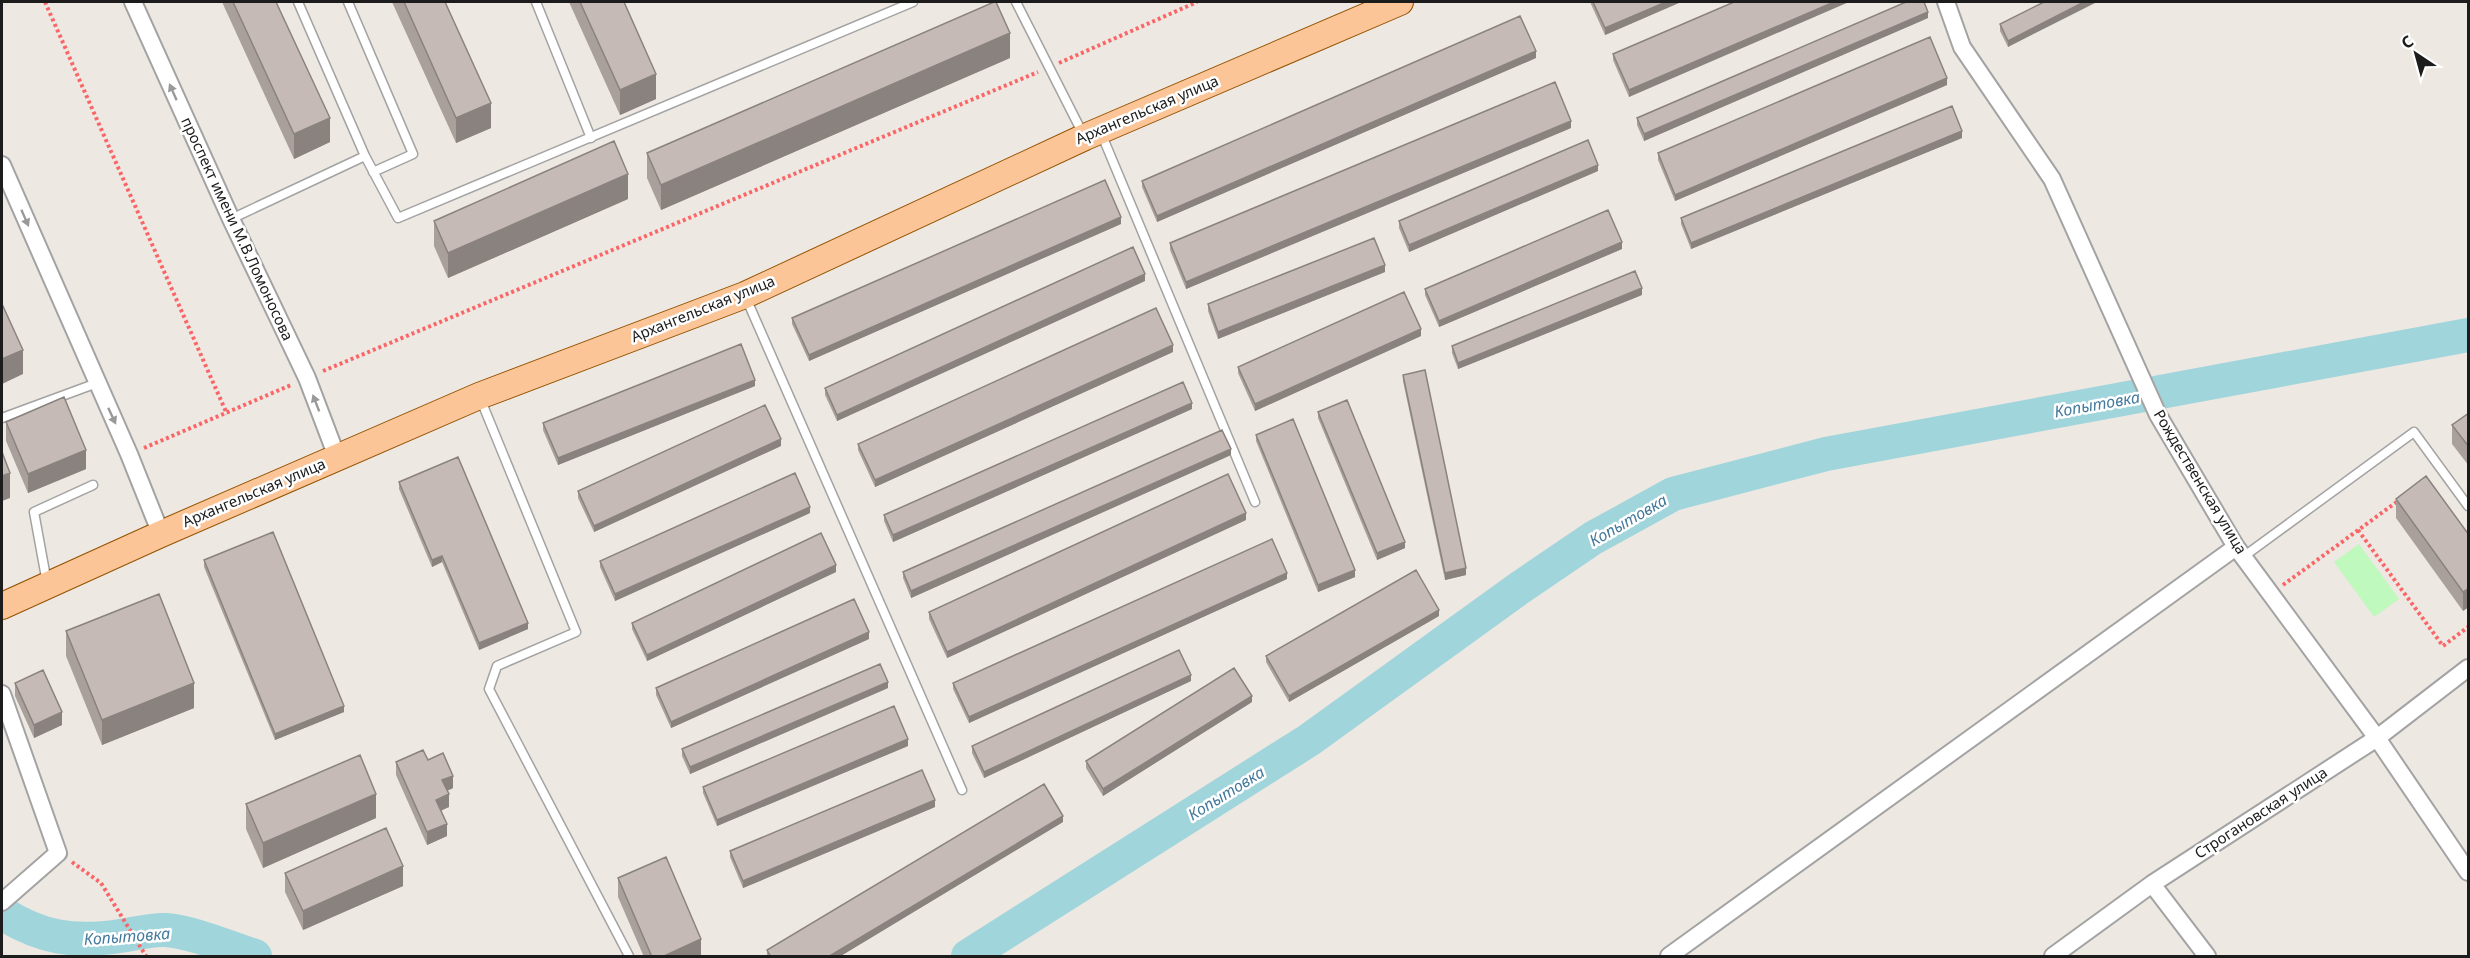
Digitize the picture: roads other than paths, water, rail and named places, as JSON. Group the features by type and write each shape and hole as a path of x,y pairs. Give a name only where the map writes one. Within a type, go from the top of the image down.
{"main road":[{"name":"Архангельская улица","path":"2,606 47,584 479,396 745,295 1371,6 1400,2"}],"street":[{"name":"проспект имени М.В.Ломоносова","path":"133,2 231,219 307,378 337,457"},
{"name":"Рождественская улица","path":"1946,2 1962,47 2052,179 2154,406 2239,552 2377,738 2469,872"},
{"path":"2,165 129,454 161,534"},
{"path":"1669,957 2239,552"},
{"name":"Строгановская улица","path":"2053,957 2152,884 2377,738 2469,668"},
{"path":"2,693 58,853 8,897"},
{"path":"2152,884 2207,957"}],"lane":[{"path":"298,2 365,156 398,218 913,2"},
{"path":"348,2 413,154 373,172"},
{"path":"536,2 591,138"},
{"path":"1016,2 1049,67 1092,133 1255,502"},
{"path":"231,219 365,156"},
{"path":"745,295 962,790"},
{"path":"2,418 97,383"},
{"path":"479,396 576,632 497,666 489,689 629,957"},
{"path":"2239,552 2414,432 2468,503"},
{"path":"47,584 34,512 93,485"}],"waterway":[{"name":"Копытовка","path":"968,956 1309,740 1518,589 1593,538 1673,494 1826,454 2468,335"},
{"name":"Копытовка","path":"2,913 30,928 58,936 88,939 166,930 200,937 255,956"}]}
